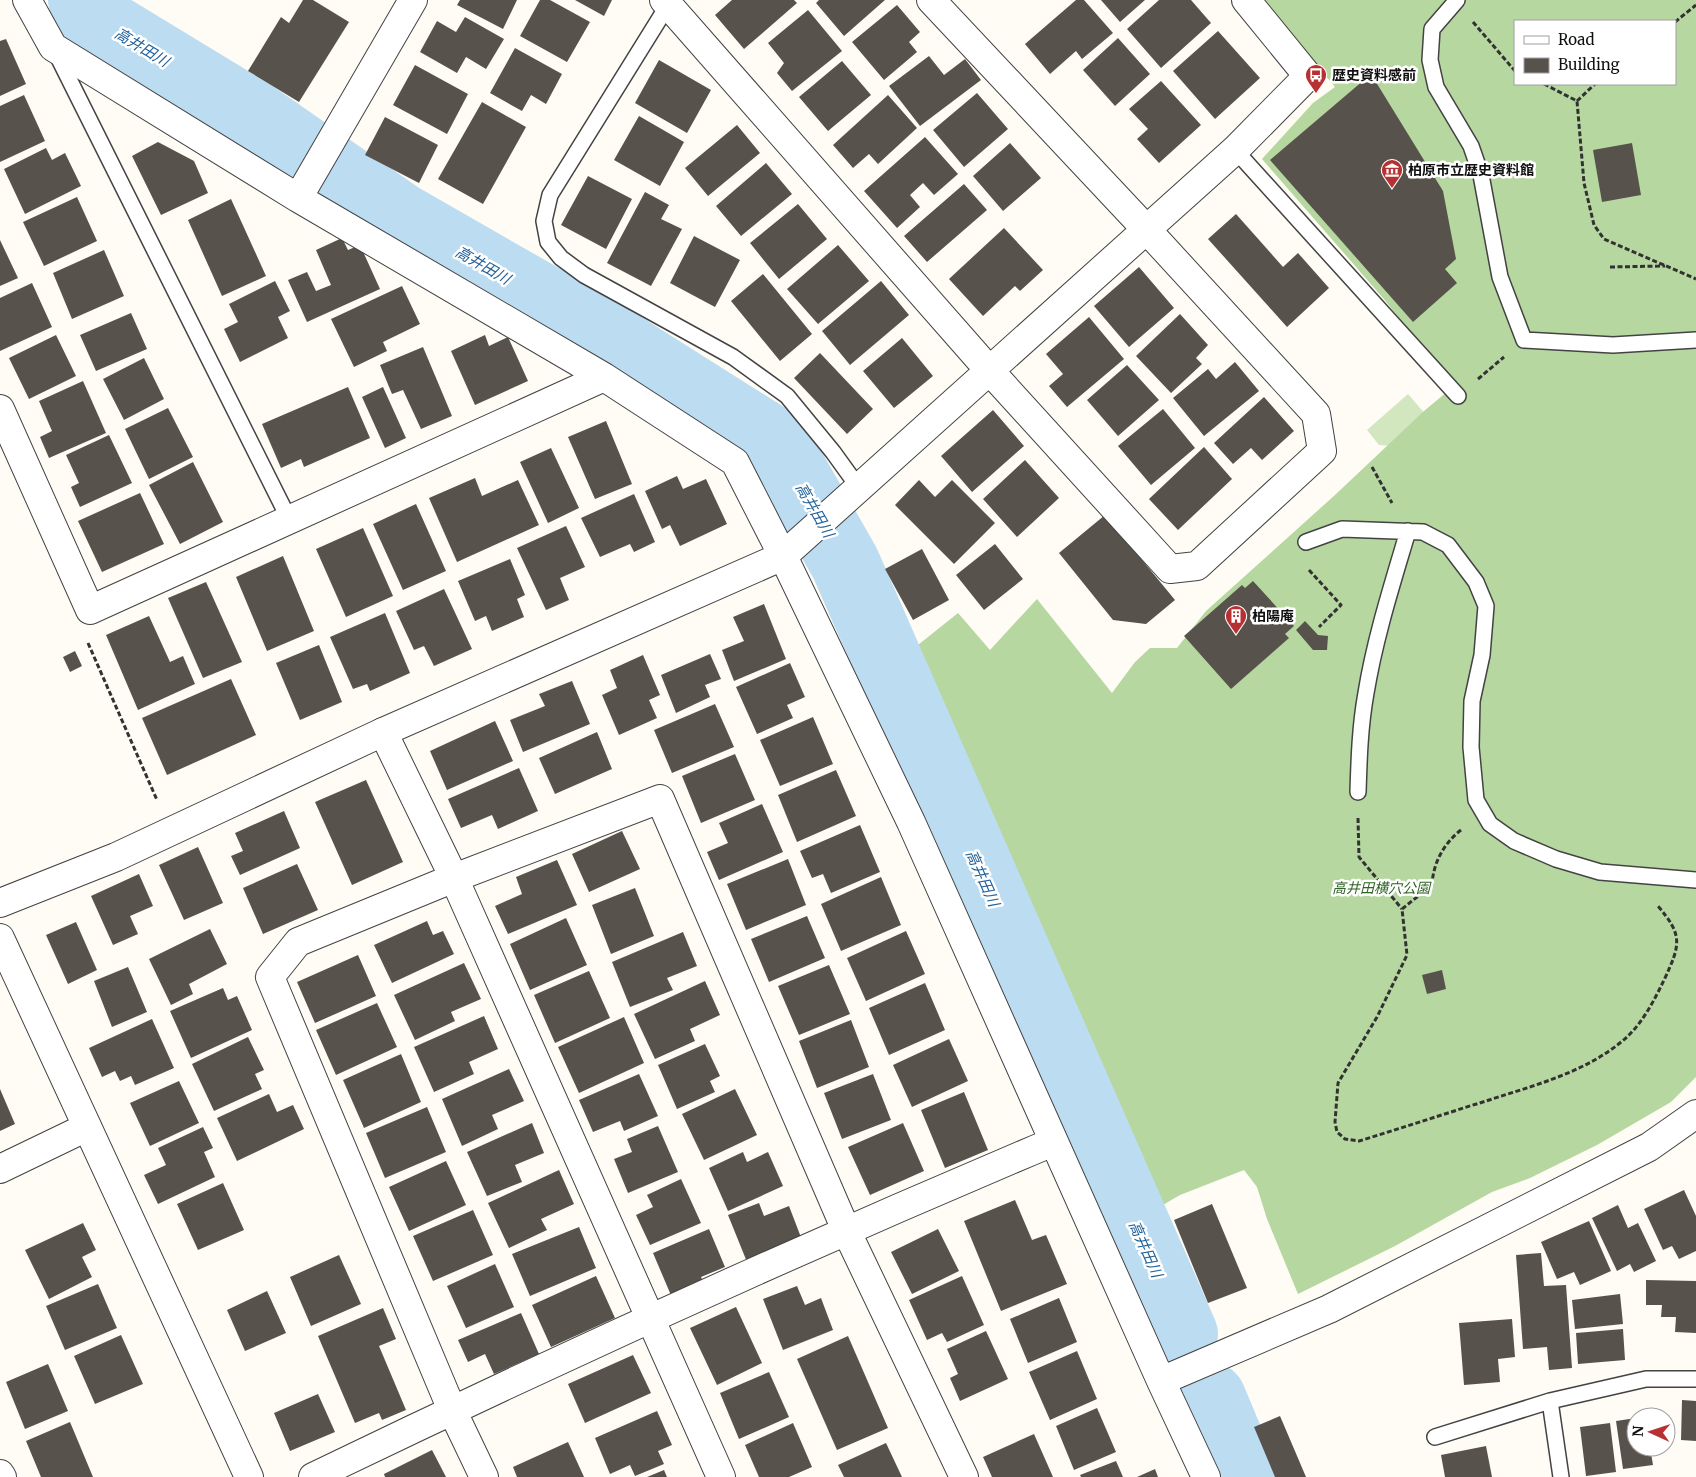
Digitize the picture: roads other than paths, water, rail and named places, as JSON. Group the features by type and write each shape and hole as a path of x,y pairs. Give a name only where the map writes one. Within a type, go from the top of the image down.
{"street":[{"path":"27,0 53,47 298,198 604,377 735,462 783,556 911,822 1053,1142 1206,1477"},
{"path":"298,198 413,0"},
{"path":"666,2 989,370 1170,569 1197,566 1322,451 1316,414 931,0"},
{"path":"0,903 116,857 383,732 783,556 1235,150 1308,76 1246,0"},
{"path":"0,409 90,610 604,377"},
{"path":"383,732 454,878 722,1477"},
{"path":"484,1477 452,1410 270,977 298,942 454,878 660,799 846,1230 964,1477"},
{"path":"0,938 249,1477"},
{"path":"1161,1381 1328,1309 1649,1147 1696,1114"},
{"path":"0,1169 87,1127"},
{"path":"313,1477 452,1410 846,1230 1053,1142"}],"lane":[{"path":"1457,1 1432,29 1430,60 1436,87 1471,146 1481,175 1500,277 1524,340 1613,345 1696,340"},
{"path":"666,2 550,195 544,221 548,242 561,258 584,276 733,357 787,396 833,452 858,488"},
{"path":"53,47 289,519"},
{"path":"1235,150 1458,396"},
{"path":"1306,542 1342,529 1423,532 1448,545 1476,582 1486,606 1482,655 1472,701 1471,747 1476,800 1490,824 1514,841 1556,859 1600,872 1696,880"},
{"path":"1358,792 1361,728 1366,692 1380,626 1408,531"},
{"path":"1435,1437 1550,1401 1646,1379 1696,1379"},
{"path":"1550,1401 1561,1477"}],"waterway":[{"name":"高井田川","path":"83,0 92,17 253,115 401,218 595,329 777,444 845,563 1183,1334"},
{"name":"高井田川","path":"1211,1398 1244,1477"}],"place":[{"name":"歴史資料感前","path":"1316,94"},
{"name":"柏原市立歴史資料館","path":"1392,189"},
{"name":"柏陽庵","path":"1236,635"}],"park label":[{"name":"高井田横穴公園","path":"1381,888"}]}
